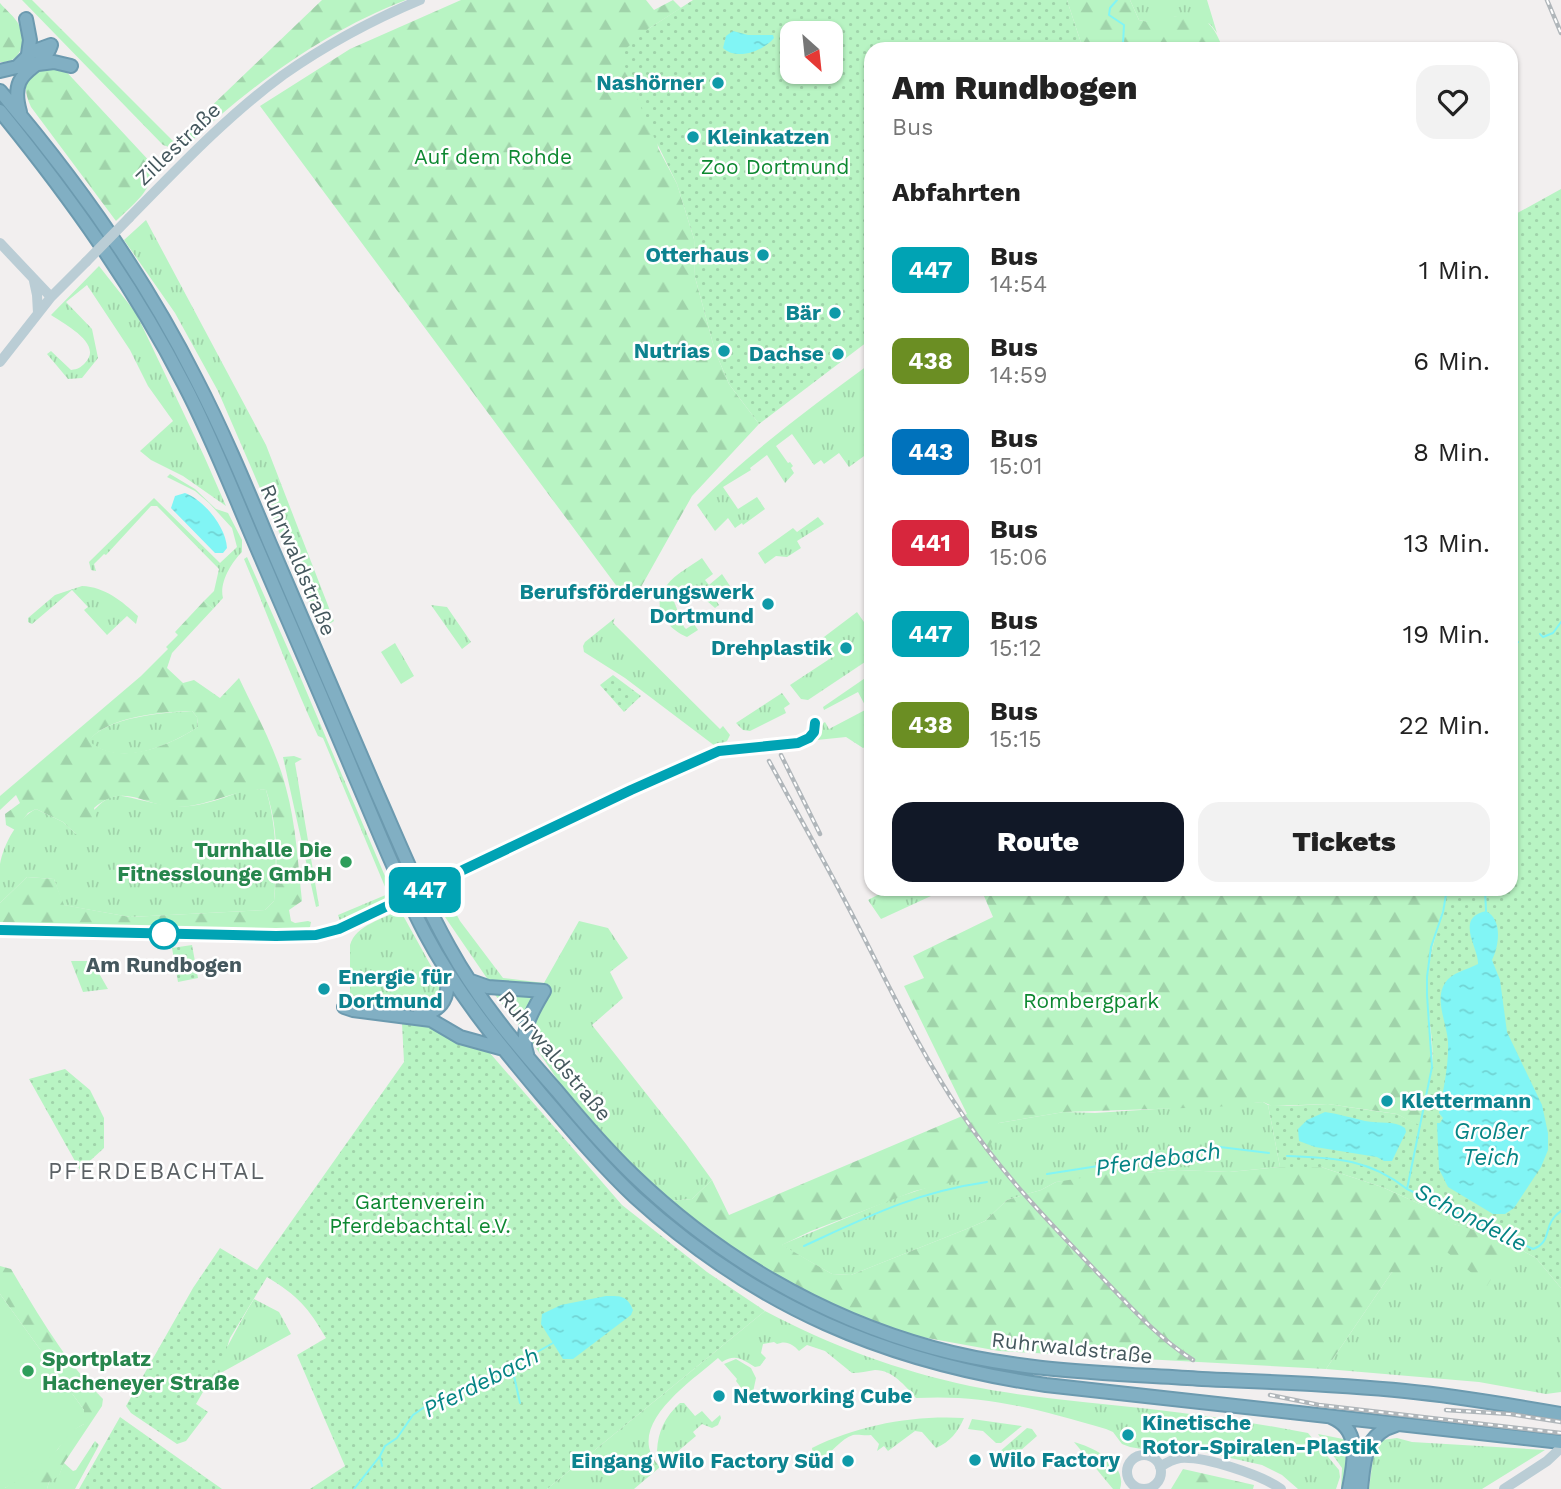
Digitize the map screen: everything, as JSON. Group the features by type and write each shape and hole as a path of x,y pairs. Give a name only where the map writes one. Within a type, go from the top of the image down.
{"highway":[{"path":"24,120 18,101 19,83 31,60 26,19"},
{"path":"0,71 16,68 31,60 71,66"},
{"name":"Ruhrwaldstraße","path":"0,90 83,194 117,243 155,303 197,380 411,871 442,935 490,1010 530,1061 628,1170 673,1212 733,1256 828,1310 898,1337 971,1356 1050,1369 1402,1390 1561,1414"},
{"name":"Ruhrwaldstraße","path":"0,111 90,227 143,309 185,385 385,848 447,971 507,1054 614,1177 674,1231 727,1270 778,1301 886,1349 968,1372 1046,1385 1561,1441"},
{"path":"0,123 19,135"},
{"path":"414,1017 434,1012 442,1006 448,992 447,971"},
{"path":"468,978 488,988 544,991 525,1033 525,1049 530,1061"},
{"path":"344,1007 437,1022 452,1034 492,1044 507,1054"},
{"path":"1328,1415 1341,1422 1352,1438 1355,1454 1349,1489"},
{"path":"1361,1489 1366,1451 1371,1441 1386,1428 1409,1424"}],"main road":[{"name":"Zillestraße","path":"0,362 51,297 207,141 283,76 341,38 420,0"},
{"path":"0,243 33,281 51,297"},
{"path":"33,281 38,313"},
{"path":"1504,1489 1547,1461 1561,1448"},
{"path":"1149,1455 1160,1466 1160,1477 1154,1485 1134,1487 1128,1478 1127,1467 1133,1458 1149,1455"},
{"path":"1160,1466 1180,1458 1198,1460 1252,1474 1281,1489"}],"green space":[{"path":"22,0 32,0 174,142 169,147 163,145"},
{"path":"322,0 406,0 345,28 286,64 232,105 182,150 174,142"},
{"name":"Auf dem Rohde","path":"461,0 646,0 654,10 673,0 681,8 648,29 658,148 677,184 694,239 695,277 715,351 729,384 759,424 692,496 641,587 627,600 260,106 350,49"},
{"name":"Zoo Dortmund","path":"693,0 1067,0 1081,42 864,42 864,344 759,424 729,384 715,351 695,277 694,239 677,184 648,125 620,54 648,29"},
{"path":"1067,0 1130,0 1139,20 1145,21 1177,16 1195,17 1212,27 1220,42 1081,42"},
{"path":"1130,0 1207,0 1217,33 1210,24 1177,16 1152,23 1139,20"},
{"path":"0,3 17,22 22,38 17,55 7,62 0,62"},
{"path":"61,66 153,165 146,189 116,221 31,107 27,97 27,81 30,76 43,69"},
{"path":"1561,189 1561,1288 1536,1258 1496,1236 1453,1224 1433,1210 1382,1187 1321,1167 1280,1167 1268,1105 1328,1104 1397,1114 1421,1126 1432,1067 1428,974 1445,896 1518,896 1518,213"},
{"path":"146,220 266,445 334,621 321,629 218,391 175,313 124,240"},
{"path":"99,266 136,313 226,506 183,476 151,460 140,451 173,421 148,386 130,350 87,285 66,302 92,329 98,358 82,378 68,379 47,354 51,351 71,370 82,366 90,356 90,349 80,335 51,315"},
{"path":"864,368 864,456 849,467 839,453 824,464 821,460 814,465 792,434 776,446 793,466 791,468 794,473 785,483 767,455 750,468 751,470 723,487 738,509 757,497 765,509 735,528 728,518 715,531 697,505 760,448"},
{"path":"170,474 195,489 216,509 228,513 242,540 242,552 224,580 223,598 213,609 204,601 214,591 219,569 157,506 151,506 106,555 94,564 96,571 91,570 89,562 154,498 220,563 237,547 232,528 195,491 167,477"},
{"path":"818,517 824,524 797,541 801,548 787,557 776,556 765,564 758,553 793,528 797,532"},
{"path":"247,557 393,895 340,921 338,915 388,894 323,738 318,736 289,670 244,559"},
{"path":"702,558 713,574 705,580 709,585 722,574 730,586 715,599 719,605 715,608 690,586 686,588 682,585 674,591 676,596 673,599 684,627 686,629 694,624 698,630 687,637 667,623 660,609 660,601 670,581"},
{"path":"82,586 106,592 119,600 138,616 136,624 127,616 107,635 84,610 88,607 72,590 32,624 28,622 28,618 55,595"},
{"path":"204,601 213,609 172,653 167,668 183,683 194,680 220,698 239,678 271,746 289,802 302,901 289,910 291,921 308,921 311,922 310,927 291,932 0,926 0,903 27,877 54,879 64,905 130,917 265,910 274,901 276,845 266,790 243,792 175,807 133,797 115,797 94,808 98,823 83,833 76,834 63,822 36,809 28,813 15,830 6,825 5,814 20,803 16,795 0,810 0,796 141,676 168,649 166,647 178,635 175,632","holes":["192,711 197,717 198,727 173,741 144,751 115,752 101,749 89,741 109,726 136,717"]},
{"path":"431,605 447,607 471,642 462,649"},
{"path":"857,612 864,622 864,663 808,700 801,699 790,685 831,658 820,640"},
{"path":"615,618 613,623 720,729 723,726 730,735 727,741 715,746 625,678 584,652 585,642"},
{"path":"395,643 414,676 401,684 381,652"},
{"path":"613,675 641,696 624,712 600,685"},
{"path":"864,679 864,703 858,692 824,710 823,707"},
{"path":"782,693 790,704 784,708 786,713 750,731 743,730 736,723"},
{"path":"192,711 197,717 198,727 158,747 114,753 88,741 97,733 122,721"},
{"path":"864,711 864,748 846,737 817,740 822,724 825,722 829,729"},
{"path":"294,756 302,759 295,763 319,906 316,907 283,757"},
{"path":"248,789 266,790 274,831 274,901 265,910 130,917 63,905 54,879 27,877 0,903 0,864 5,848 23,818 36,809 63,822 76,834 100,804 109,798 118,796 174,806 192,806"},
{"path":"443,889 460,921 503,978 544,983 579,921 608,928 628,958 610,972 623,998 592,1025 712,1180 692,1199 669,1201 624,1157 561,1085 522,1027 492,991 495,990 432,898"},
{"path":"876,896 931,896 881,919 868,900"},
{"name":"Rombergpark","path":"984,896 1445,896 1427,978 1432,1063 1421,1127 1397,1114 1328,1104 1272,1106 1263,1102 1216,1107 1064,1112 999,1123 979,1176 915,1191 782,1245 832,1274 851,1275 985,1221 1007,1200 1041,1190 1056,1182 1112,1173 1177,1170 1229,1172 1280,1167 1321,1167 1382,1187 1433,1210 1454,1224 1496,1236 1511,1245 1487,1286 1441,1247 1404,1280 1392,1272 1326,1369 999,1351 883,1330 792,1288 702,1228 669,1201 692,1199 712,1180 729,1215 967,1114 904,986 924,978 913,956 993,917"},
{"path":"400,910 441,984 439,996 432,1006 424,1010 356,1004 350,997 350,945 353,938 364,928"},
{"path":"192,945 198,978 178,982 172,948"},
{"path":"71,961 92,961 108,989 83,992"},
{"name":"Gartenverein Pferdebachtal e.V.","path":"402,1023 434,1027 452,1040 489,1052 622,1205 707,1272 765,1311 547,1489 310,1489 345,1466 297,1355 326,1338 301,1303 267,1277 230,1338 225,1354 196,1404 208,1412 186,1441 177,1444 131,1413 126,1406 193,1288 220,1248 257,1270 404,1062"},
{"path":"65,1069 90,1090 104,1118 104,1148 80,1170 29,1079"},
{"path":"1263,1102 1268,1105 1280,1167 1229,1172 1177,1170 1056,1182 1041,1190 1007,1200 985,1221 851,1275 832,1274 781,1245 892,1199 944,1182 999,1123 1064,1112 1095,1113"},
{"path":"1420,1236 1496,1236 1536,1258 1561,1288 1561,1392 1546,1394 1479,1382 1326,1369"},
{"path":"0,1266 11,1269 65,1354 103,1399 102,1406 64,1463 59,1476 49,1482 47,1489 0,1488 5,1488 58,1449 69,1432 84,1424 84,1410 0,1294"},
{"name":"Sportplatz Hacheneyer Straße","path":"0,1294 84,1410 84,1424 70,1434 44,1462 5,1488 0,1488"},
{"path":"254,1299 279,1312 291,1334 208,1380 242,1319"},
{"path":"765,1311 865,1356 970,1386 1037,1397 1210,1417 1308,1433 1339,1470 1340,1477 1336,1489 1298,1489 1282,1475 1262,1465 1199,1451 1177,1449 1159,1452 1130,1447 1122,1444 1113,1432 1106,1429 1035,1410 966,1398 916,1398 887,1373 875,1370 852,1373 825,1351 807,1345 799,1351 789,1343 774,1342 763,1344 761,1353 766,1358 760,1366 755,1367 739,1358 722,1362 718,1358 678,1392 654,1421 649,1436 650,1452 660,1467 634,1489 547,1489"},
{"path":"736,1359 751,1368 756,1378 753,1392 742,1399 739,1399 745,1393 724,1364"},
{"path":"680,1403 684,1403 695,1416 702,1411 712,1422 720,1415 721,1418 718,1425 712,1428 702,1424 693,1432 696,1436 664,1463 657,1451 659,1437 666,1419"},
{"path":"120,1417 222,1489 79,1489"},
{"path":"925,1418 964,1418 953,1436 936,1448 922,1432 915,1431 888,1451 884,1446 877,1451 879,1444 871,1435 855,1435 845,1439 820,1461 813,1455 812,1448 830,1440 886,1423"},
{"path":"972,1419 1022,1426 1001,1443 996,1443 983,1431 968,1429"},
{"path":"1027,1428 1032,1429 1037,1436 1004,1465 997,1454"},
{"path":"1318,1434 1348,1440 1349,1472 1341,1489 1342,1468"},
{"path":"1397,1438 1412,1442 1545,1450 1482,1489 1369,1489 1374,1450 1382,1440"},
{"path":"95,1441 99,1445 75,1489 47,1489 49,1482 59,1475 64,1463 73,1471 76,1470"},
{"path":"1074,1442 1099,1452 1114,1464 1121,1480 1120,1489 1113,1489"},
{"path":"1183,1469 1254,1485 1253,1489 1171,1489"}],"water":[{"path":"733,31 748,35 773,35 774,38 750,53 735,54 723,48 726,36"},
{"path":"185,493 213,515 226,540 227,548 223,553 215,553 171,508 175,496"},
{"name":"Großer Teich","path":"1486,911 1495,920 1497,927 1498,941 1492,960 1500,980 1507,1032 1542,1105 1548,1133 1548,1150 1541,1167 1514,1208 1505,1214 1493,1214 1448,1187 1439,1169 1437,1123 1443,1118 1439,1113 1448,1051 1441,1004 1442,990 1452,976 1478,964 1470,934 1471,920"},
{"path":"1325,1112 1365,1121 1396,1124 1405,1128 1406,1132 1392,1161 1315,1147 1299,1141 1298,1129 1307,1120"},
{"path":"606,1296 626,1299 633,1310 631,1315 573,1359 563,1359 541,1324 542,1314 561,1305"}],"waterway":[{"name":"Schondelle","path":"1117,0 1110,8 1109,15 1124,25 1123,42"},
{"path":"1540,634 1543,637 1553,633 1561,622"},
{"name":"Schondelle","path":"1446,896 1431,947 1427,977 1432,1067 1407,1189 1533,1249 1543,1242 1551,1222 1561,1211"},
{"path":"1485,896 1486,911"},
{"name":"Pferdebach","path":"1047,1174 1220,1147 1269,1153"},
{"name":"Pferdebach","path":"1287,1156 1335,1159 1364,1165 1407,1189"},
{"name":"Pferdebach","path":"804,1246 915,1199 987,1182"},
{"name":"Pferdebach","path":"354,1489 385,1446 397,1438 413,1415 426,1406 502,1372 553,1343"},
{"path":"512,1367 520,1403"},
{"path":"380,1457 382,1466"}],"railway":[{"path":"1547,0 1561,33"},
{"path":"781,755 820,834"},
{"path":"769,761 919,1044 976,1135 1057,1231 1153,1329 1193,1360"},
{"path":"1270,1395 1319,1405 1561,1433"},
{"path":"1446,1410 1510,1414 1561,1422"}],"bus line":[{"name":"447","path":"0,930 234,936 316,935 360,921 631,790 719,751 803,742 814,732 815,723"}],"place":[{"name":"Nashörner","path":"718,83"},
{"name":"Kleinkatzen","path":"693,137"},
{"name":"Otterhaus","path":"763,255"},
{"name":"Bär","path":"835,313"},
{"name":"Nutrias","path":"724,351"},
{"name":"Dachse","path":"838,354"},
{"name":"Berufsförderungswerk Dortmund","path":"768,604"},
{"name":"Drehplastik","path":"846,648"},
{"name":"Turnhalle Die Fitnesslounge GmbH","path":"346,862"},
{"name":"Am Rundbogen","path":"164,934"},
{"name":"Energie für Dortmund","path":"324,989"},
{"name":"Klettermann","path":"1387,1101"},
{"name":"Sportplatz Hacheneyer Straße","path":"28,1371"},
{"name":"Networking Cube","path":"719,1396"},
{"name":"Kinetische Rotor-Spiralen-Plastik","path":"1128,1435"},
{"name":"Wilo Factory","path":"975,1460"},
{"name":"Eingang Wilo Factory Süd","path":"848,1461"}],"district":[{"name":"PFERDEBACHTAL","path":"157,1171"}]}
